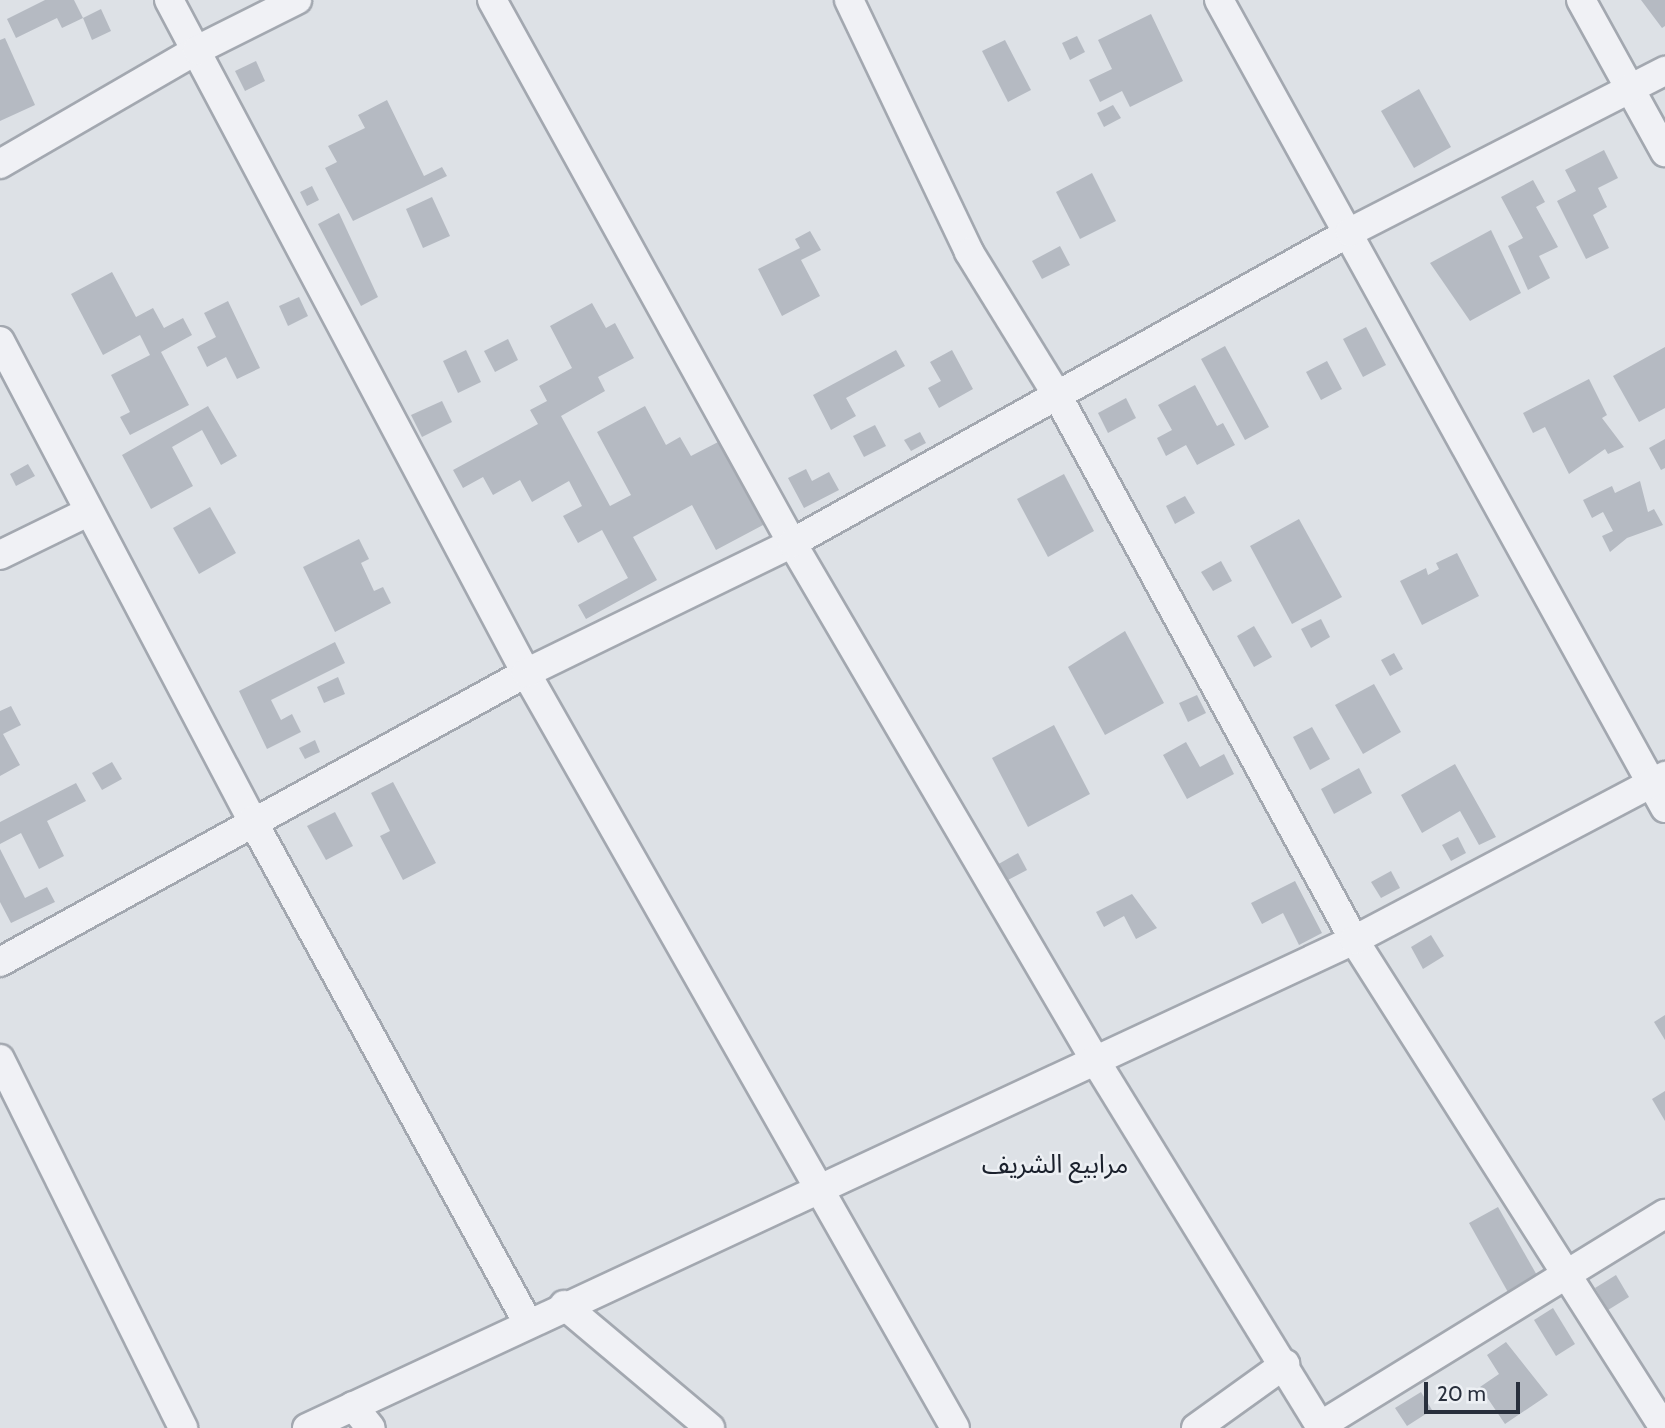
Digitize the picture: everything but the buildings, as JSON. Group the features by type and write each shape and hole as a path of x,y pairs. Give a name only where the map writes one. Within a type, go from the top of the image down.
{"street":[{"path":"169,0 526,673 955,1428"},
{"path":"0,164 197,50 297,0"},
{"path":"492,0 792,543 1095,1060 1284,1364 1320,1427 1665,1214"},
{"path":"849,0 970,252 1057,395 1354,940 1664,1428"},
{"path":"1219,0 1658,780 1665,808"},
{"path":"1581,0 1665,152"},
{"path":"0,962 252,820 526,673 792,543 1350,232 1665,71"},
{"path":"0,341 252,820 528,1323"},
{"path":"0,555 88,512"},
{"path":"307,1428 564,1305 1354,940 1658,780"},
{"path":"0,1059 183,1428"},
{"path":"564,1305 710,1428"},
{"path":"1196,1428 1284,1364"},
{"path":"353,1406 372,1428"}],"district":[{"name":"مرابيع الشريف","path":"1055,1165"}]}
